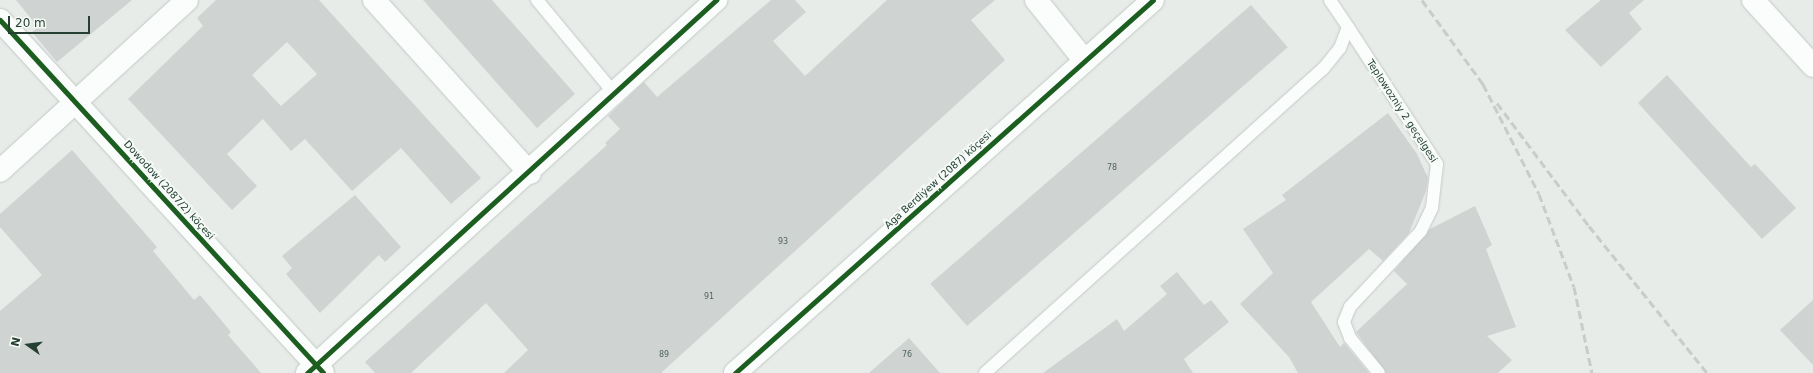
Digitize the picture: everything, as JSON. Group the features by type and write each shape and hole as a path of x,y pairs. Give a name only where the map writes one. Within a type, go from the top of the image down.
{"street":[{"path":"0,171 75,100 187,0"},
{"path":"374,0 530,173"},
{"path":"315,370 530,173 613,92 716,0"},
{"path":"1036,0 1085,61"},
{"name":"Aga Berdiýew (2087) köçesi","path":"735,373 1153,0"},
{"path":"1752,0 1813,66"},
{"name":"Dowodow (2087/2) köçesi","path":"0,20 75,100 315,370"}],"lane":[{"path":"537,0 613,92"},
{"name":"Teplowozniy 2 geçelgesi","path":"1330,0 1437,164 1432,208 1421,232 1350,307 1344,322 1350,338 1379,373"},
{"path":"985,373 1323,69 1340,48 1348,27"}],"building":[{"path":"16,0 132,0 57,62 32,32 38,27"},
{"path":"216,0 319,0 481,178 451,204 401,148 352,191 305,139 291,151 263,119 227,154 257,186 232,210 128,99 203,26 197,18","holes":["287,42 317,74 281,106 252,75"]},
{"path":"423,0 492,0 575,94 537,128"},
{"path":"771,0 795,0 806,12 773,41 805,76 887,0 995,0 971,20 1005,60 661,373 504,373 528,350 486,303 411,373 375,373 365,362 607,145 605,143 620,129 608,116 644,82 657,97"},
{"path":"1601,0 1644,0 1629,13 1642,29 1601,67 1565,30"},
{"path":"1251,5 1288,47 967,326 930,284"},
{"path":"1667,75 1751,167 1755,164 1796,208 1762,239 1638,103"},
{"path":"1388,113 1417,154 1428,178 1426,191 1409,233 1383,261 1369,249 1311,302 1340,347 1344,343 1369,373 1298,373 1289,357 1240,304 1273,273 1243,229 1286,200 1282,195"},
{"path":"72,150 157,247 153,251 194,300 200,295 231,332 228,335 261,373 0,373 0,311 42,275 0,227 0,214"},
{"path":"355,195 401,247 385,262 379,255 320,313 286,274 292,268 282,256"},
{"path":"1475,206 1492,245 1486,249 1516,327 1487,336 1512,360 1498,373 1386,373 1356,332 1407,284 1394,271 1430,229"},
{"path":"1177,272 1204,305 1211,300 1229,322 1184,359 1193,373 1043,373 1117,319 1124,331 1167,294 1160,286"},
{"path":"1813,300 1813,365 1780,330"},
{"path":"909,338 940,373 869,373"}],"railway":[{"path":"1422,0 1483,84 1539,194 1574,287 1592,373"},
{"path":"1497,103 1589,226 1707,373"}],"cycle path":[{"path":"307,373 716,0"},
{"path":"735,373 1153,0"},
{"path":"0,20 323,373"}]}
